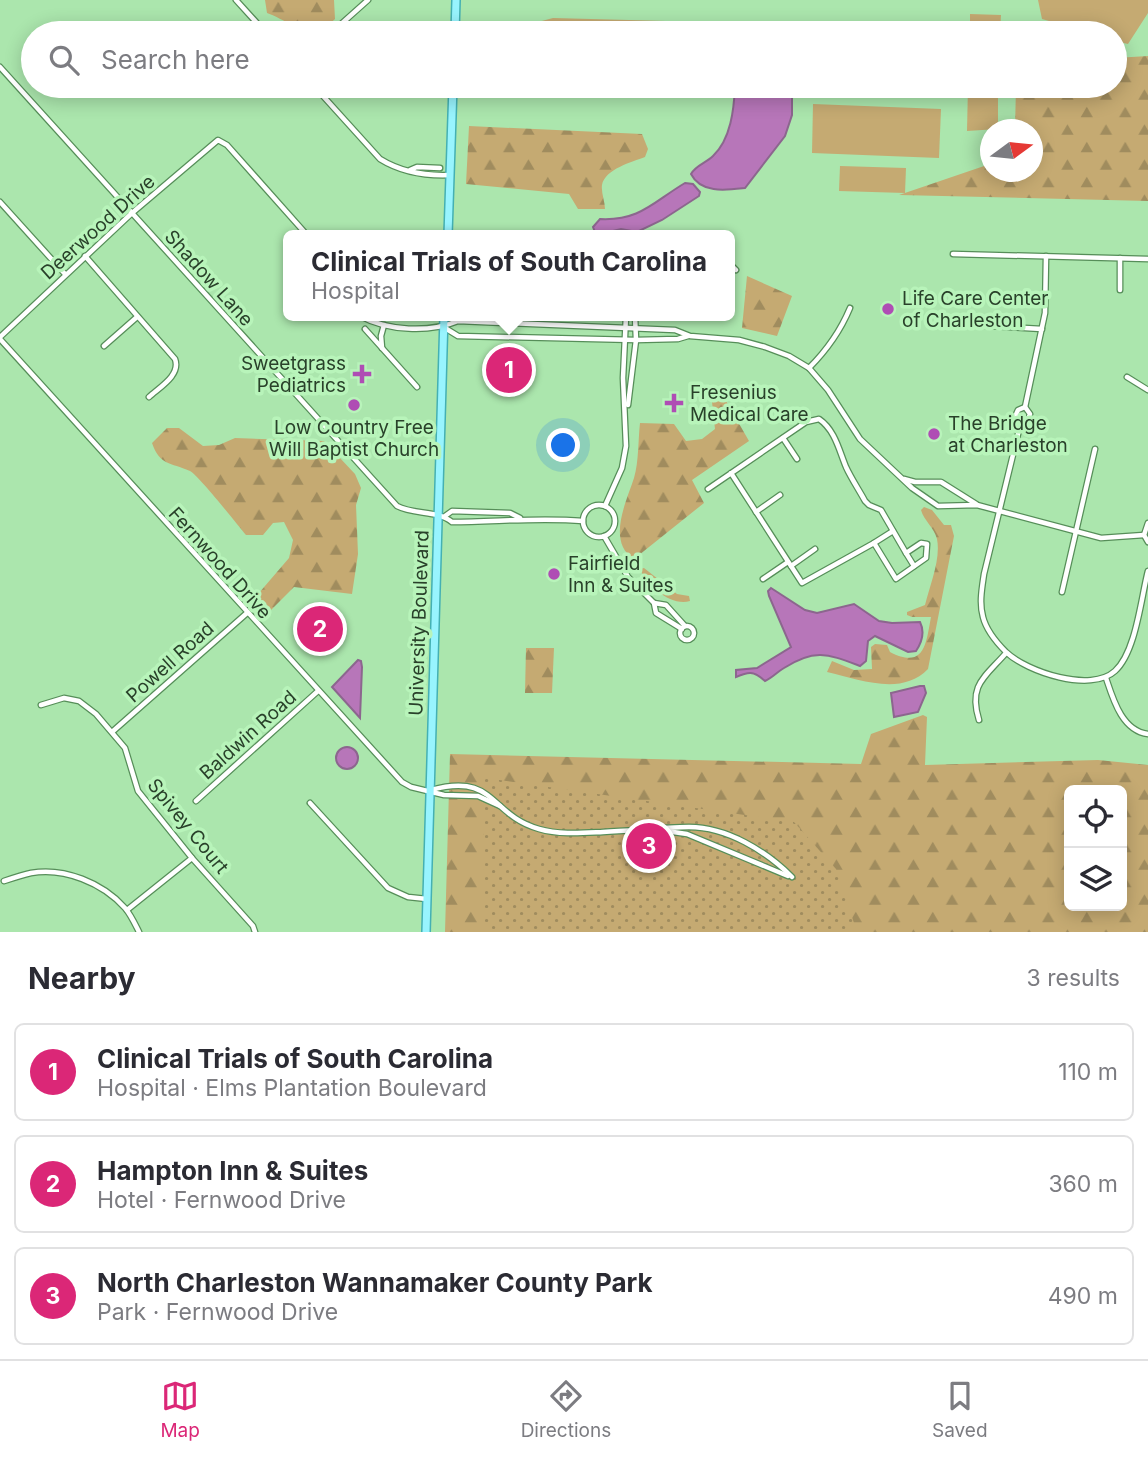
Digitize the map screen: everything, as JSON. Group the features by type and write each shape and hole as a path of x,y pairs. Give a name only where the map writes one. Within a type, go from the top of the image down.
{"main road":[{"path":"455,21 456,0"},
{"path":"447,230 453,98"},
{"name":"University Boulevard","path":"426,932 442,516 444,321"}],"street":[{"path":"236,0 255,21"},
{"path":"344,21 368,0"},
{"name":"Shadow Lane","path":"0,67 21,90"},
{"name":"Shadow Lane","path":"28,98 391,501 407,511 442,516 452,522 510,522 521,518"},
{"path":"325,98 380,159 391,166 422,174 450,175"},
{"name":"Deerwood Drive","path":"0,338 132,213 218,140 227,145 303,230"},
{"path":"410,170 417,167 440,168"},
{"path":"0,202 65,274"},
{"path":"953,254 1148,259"},
{"path":"85,256 172,354 178,366 176,372 149,397"},
{"path":"1046,256 1045,313 1025,407 1030,414 1019,430 999,509 981,598 983,617 1006,653 1030,667 1063,679 1106,678 1116,671 1127,656 1148,571"},
{"path":"1119,289 1120,258"},
{"path":"808,368 832,342 850,308"},
{"path":"104,346 137,317"},
{"path":"373,321 384,325 444,327 458,321 635,327 675,330 690,336 738,340 765,347 789,355 808,368 828,390 860,439 926,499 938,506 977,505 999,509 1101,538 1144,535"},
{"path":"626,321 624,378 627,412"},
{"path":"605,506 622,468 626,446 627,412 636,340 635,321"},
{"path":"383,349 381,336 384,325"},
{"path":"973,325 1042,329"},
{"path":"444,327 458,336 636,340 678,339 690,336"},
{"path":"365,329 417,387"},
{"name":"Fernwood Drive","path":"0,338 402,782 411,787 444,795 478,796 500,806"},
{"path":"1127,377 1148,390"},
{"path":"1019,430 1014,416 1018,410 1025,407"},
{"path":"708,489 815,418 824,422 839,446 847,470 865,501 881,510 914,566"},
{"path":"783,438 797,459"},
{"path":"1062,592 1095,449"},
{"path":"731,473 802,583 893,531"},
{"path":"903,478 915,482 941,482 977,505"},
{"path":"756,512 780,495"},
{"path":"599,505 611,511 614,520 612,530 604,536 590,534 583,521 589,508 599,505"},
{"path":"442,516 452,511 510,513 521,518 583,521"},
{"path":"1148,523 1144,535 1148,542"},
{"path":"604,536 628,577 654,603 656,613 684,628 666,605 654,603"},
{"path":"874,543 896,579 926,558 927,544 921,543 906,553"},
{"path":"763,579 815,549"},
{"name":"Powell Road","path":"112,732 247,612"},
{"path":"979,720 974,695 983,678 1006,653"},
{"path":"1106,678 1114,702 1125,721 1140,733 1148,734"},
{"name":"Baldwin Road","path":"196,801 318,691"},
{"name":"Spivey Court","path":"41,705 64,698 79,701 96,714 125,748 138,791 192,858 253,926 255,932"},
{"name":"Fernwood Drive","path":"430,790 445,786 481,789 521,821 542,830 584,833 658,830"},
{"path":"310,803 388,888 408,897 428,899"},
{"path":"691,827 734,838 776,861 792,877 687,834 658,830 691,827"},
{"path":"127,910 192,858"},
{"path":"4,881 32,873 60,873 94,884 113,896 127,910 139,932"}],"green space":[{"path":"265,0 334,0 335,19 284,21 267,13"},
{"path":"1038,0 1148,0 1148,13 1128,44 1127,21 1042,19"},
{"path":"970,14 1001,15 1001,21 970,21"},
{"path":"553,18 666,21 542,21"},
{"path":"1148,56 1148,201 899,195 980,167 980,182 1043,182 1043,119 1015,119 1016,98 1127,98 1127,57"},
{"path":"968,98 998,98 998,119 980,119 980,130 967,131"},
{"path":"813,104 941,109 939,158 812,153"},
{"path":"469,126 642,134 648,149 645,157 620,167 604,179 602,188 605,209 578,209 569,194 466,184"},
{"path":"840,166 906,168 905,193 839,191"},
{"path":"747,276 792,296 777,336 742,328"},
{"path":"711,393 722,394 749,441 692,480 704,503 634,559 626,552 620,532 636,471 640,423 674,424 686,441 702,439 715,429"},
{"path":"167,428 179,428 203,446 219,445 235,438 324,441 355,474 361,488 356,505 358,554 352,594 294,587 266,615 253,600 289,558 293,540 284,522 273,523 263,535 246,535 195,475 158,456 152,443"},
{"path":"924,507 932,510 944,525 951,525 954,536 928,669 917,677 893,684 866,682 827,672 832,661 854,670 872,669 871,647 875,644 887,645 890,652 902,657 917,656 922,651 931,617 912,617 907,615 907,612 925,605 936,563 937,539 922,514"},
{"path":"644,568 677,594 689,596 690,601 676,601 661,594 643,576 640,569"},
{"path":"526,648 554,648 552,693 525,693"},
{"path":"923,715 927,717 925,765 1098,760 1148,765 1148,932 445,932 450,754 861,764 871,734"},
{"path":"485,778 794,822 836,869 857,932 482,932"}],"shaded area":[{"path":"734,98 792,98 792,115 785,136 745,188 708,188 701,185 691,174 719,149 728,132"},
{"path":"685,183 693,184 700,192 699,196 662,220 641,230 594,230 593,227 600,219 626,217 655,203"},
{"path":"771,588 805,610 817,613 854,604 879,621 920,622 923,633 921,641 916,651 908,652 875,636 868,641 866,661 860,666 839,658 813,655 795,662 765,681 750,673 736,677 736,670 757,668 791,647 769,596 768,591"},
{"path":"358,660 361,661 362,667 360,718 332,687"},
{"path":"924,686 926,693 918,712 894,717 891,693"},
{"path":"347,747 355,750 358,758 355,766 347,769 339,766 336,758 339,750"}],"place":[{"name":"Life Care Center of Charleston","path":"888,309"},
{"name":"Clinical Trials of South Carolina","path":"509,370"},
{"name":"Sweetgrass Pediatrics","path":"362,374"},
{"name":"Fresenius Medical Care","path":"674,403"},
{"name":"Low Country Free Will Baptist Church","path":"354,405"},
{"name":"The Bridge at Charleston","path":"934,434"},
{"name":"Fairfield Inn & Suites","path":"554,574"},
{"name":"Hampton Inn & Suites","path":"320,629"},
{"name":"North Charleston Wannamaker County Park","path":"649,846"}]}
